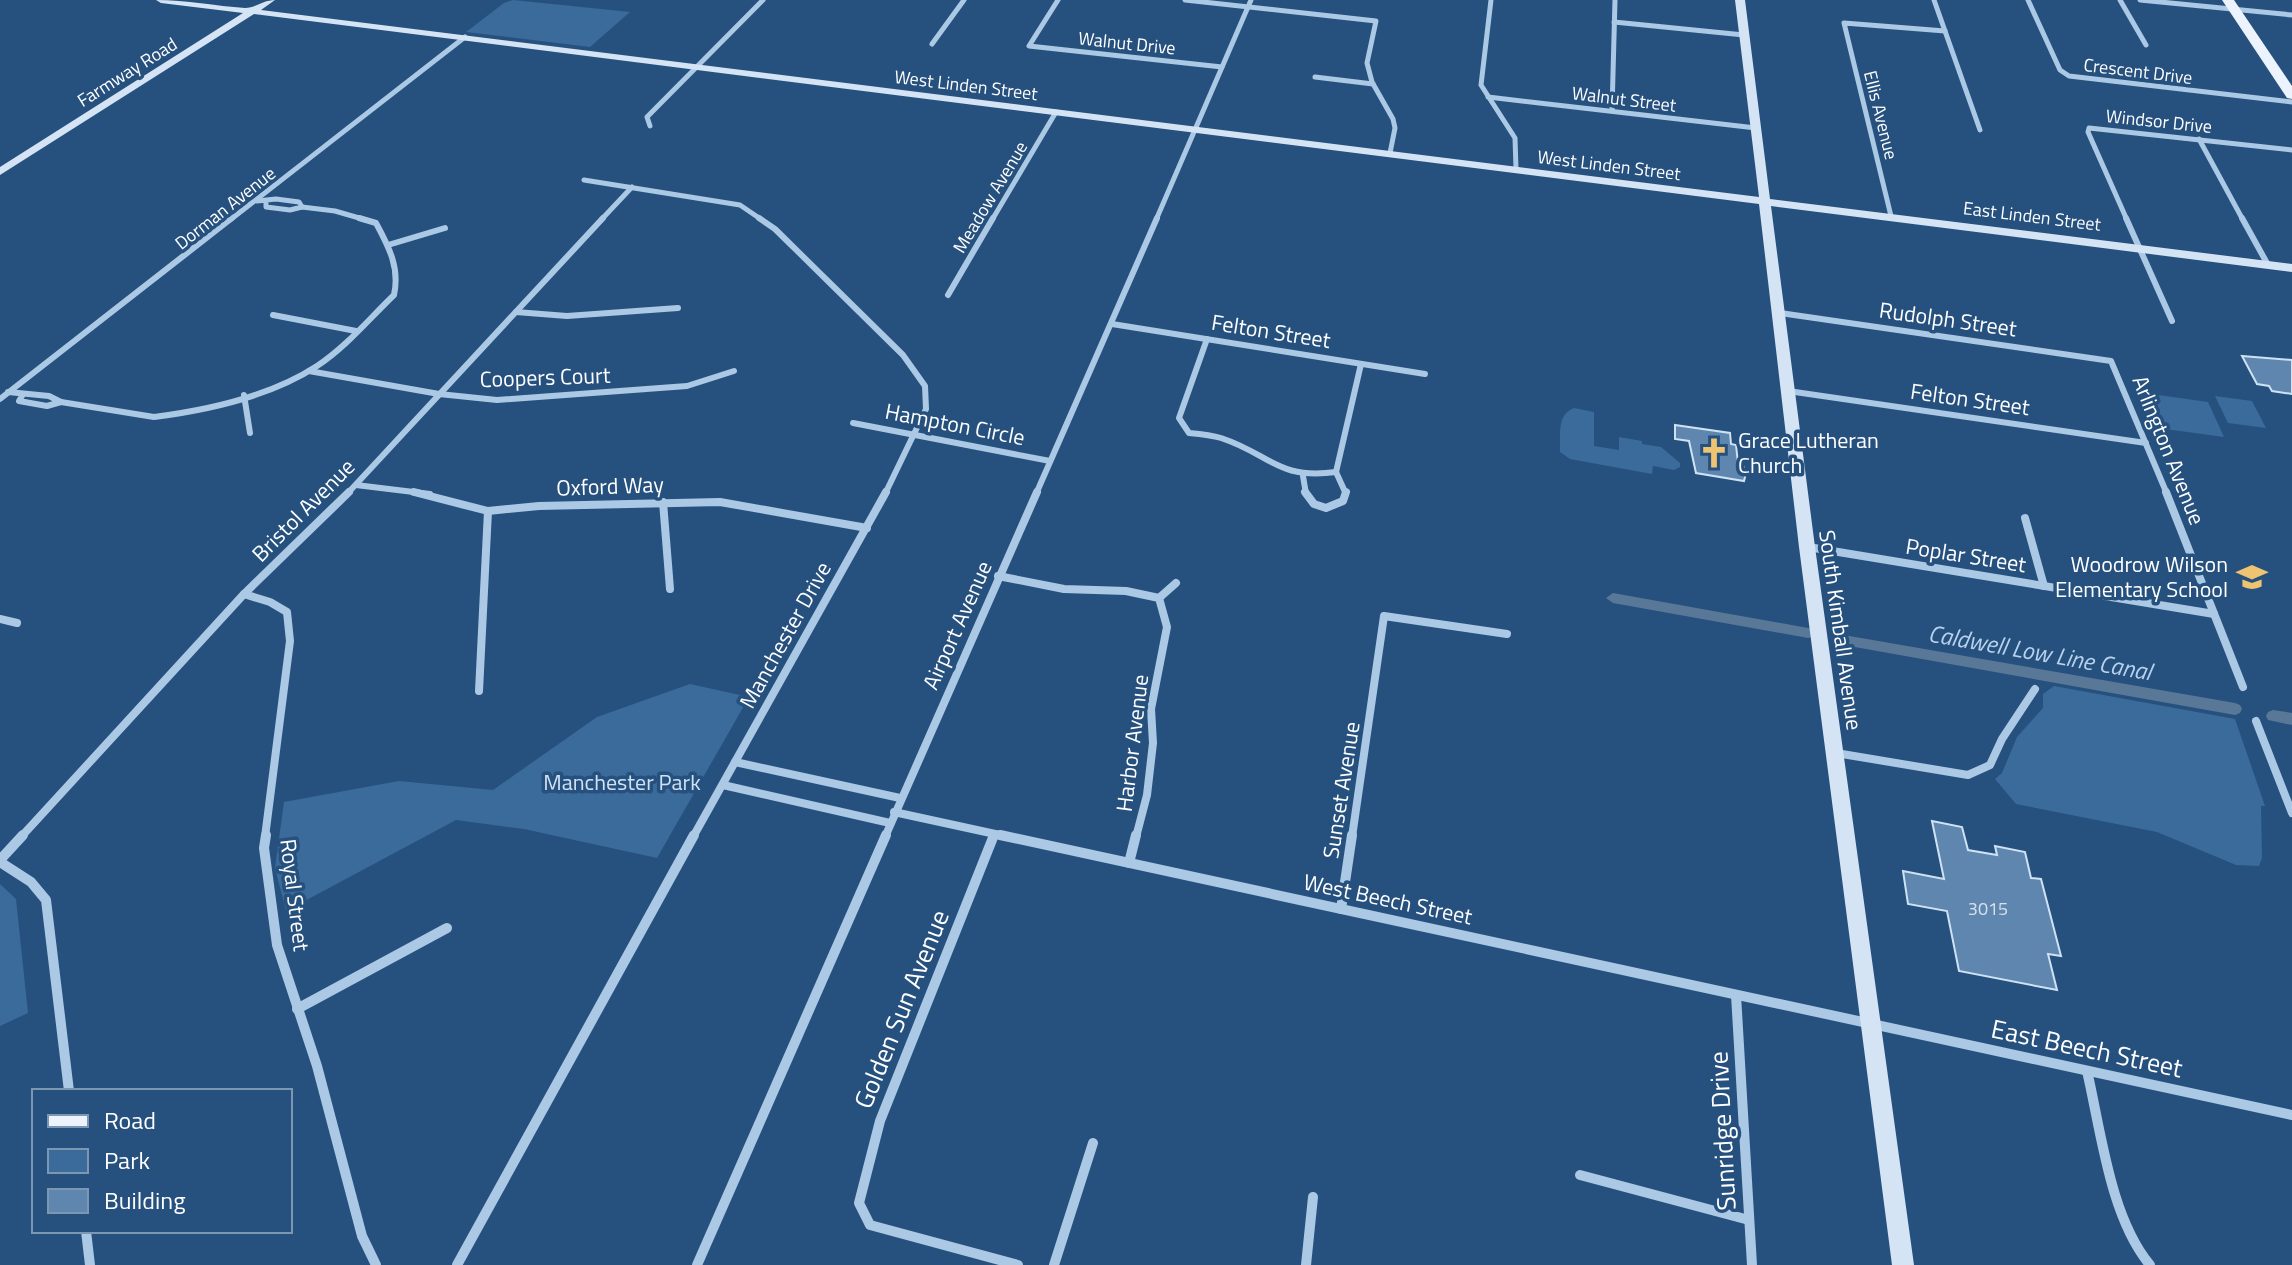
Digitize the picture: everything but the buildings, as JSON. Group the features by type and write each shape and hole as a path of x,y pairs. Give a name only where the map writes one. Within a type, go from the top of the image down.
{"main road":[{"path":"2231,5 2292,95"}],"street":[{"name":"West Linden Street","path":"161,0 1766,201"},
{"name":"Farmway Road","path":"0,172 270,0"},
{"path":"650,126 647,117 763,0"},
{"path":"932,44 964,0"},
{"name":"Walnut Drive","path":"1058,0 1029,46 1222,67"},
{"path":"1185,0 1249,4 1376,21 1365,60 1366,72 1393,119 1395,128 1390,153"},
{"path":"1491,0 1481,85 1515,138 1516,169"},
{"path":"1612,111 1615,0"},
{"name":"South Kimball Avenue","path":"1740,0 1807,547 1903,1265"},
{"path":"1934,0 1980,130"},
{"name":"Crescent Drive","path":"2028,0 2060,70 2069,76 2292,102"},
{"path":"2120,0 2146,45"},
{"path":"2140,0 2231,5 2292,15"},
{"name":"Airport Avenue","path":"697,1265 900,798 1112,324 1249,4"},
{"name":"Ellis Avenue","path":"1891,216 1845,21 1945,31"},
{"path":"1614,22 1744,35"},
{"name":"Dorman Avenue","path":"0,399 465,37"},
{"path":"1315,77 1373,84"},
{"name":"Walnut Street","path":"1488,97 1756,128"},
{"name":"Meadow Avenue","path":"948,295 1056,112"},
{"name":"Windsor Drive","path":"2172,321 2089,128 2292,150"},
{"path":"2199,139 2268,265"},
{"name":"Manchester Drive","path":"457,1265 867,528 915,434 929,397 921,376 775,229 740,205 584,180"},
{"name":"Bristol Avenue","path":"0,861 244,594 356,485 632,187"},
{"path":"8,392 22,396 19,401 47,406 61,402 154,417 193,410 244,395 309,371 394,295 398,281 388,245 376,223 335,211 266,207 266,202 257,201"},
{"name":"East Linden Street","path":"1766,201 2292,268"},
{"path":"388,245 445,228"},
{"path":"516,312 567,316 678,308"},
{"name":"Rudolph Street","path":"1780,313 2111,361"},
{"path":"273,315 356,331"},
{"name":"Felton Street","path":"1112,324 1425,374"},
{"path":"1207,339 1179,418 1189,433 1223,439 1291,475 1336,472"},
{"name":"Arlington Avenue","path":"2111,361 2243,687"},
{"path":"1303,476 1303,490 1309,500 1326,508 1343,501 1346,493 1336,472 1361,364"},
{"name":"Coopers Court","path":"309,371 439,394 497,400 687,386 734,371"},
{"name":"Felton Street","path":"1788,391 2146,443"},
{"path":"244,395 250,433"},
{"name":"Hampton Circle","path":"853,423 1050,461"},
{"name":"Oxford Way","path":"356,485 430,494 488,511 720,502 867,528"},
{"path":"663,502 670,589"},
{"path":"479,691 488,511"},
{"path":"2025,518 2044,586"},
{"name":"Poplar Street","path":"1807,547 2214,614"},
{"path":"998,576 1064,589 1126,591 1159,598 1176,583"},
{"name":"Royal Street","path":"244,594 270,602 287,612 290,641 264,848 277,945 317,1066 362,1236 376,1265"},
{"name":"Harbor Avenue","path":"1129,863 1147,795 1153,743 1151,709 1167,627 1159,598"},
{"name":"Sunset Avenue","path":"1341,909 1384,616 1507,634"},
{"path":"0,619 17,623"},
{"path":"1835,752 1968,775 1990,765 2002,739 2035,689"},
{"path":"2256,721 2292,813"},
{"path":"735,762 900,798"},
{"name":"West Beech Street","path":"723,785 994,834 1873,1024"},
{"name":"Golden Sun Avenue","path":"994,834 880,1121 859,1203 870,1225 1018,1265"},
{"path":"0,861 31,882 46,900 69,1089"},
{"path":"297,1009 447,928"},
{"name":"Sunridge Drive","path":"1736,995 1752,1265"},
{"name":"East Beech Street","path":"1873,1024 2292,1115"},
{"path":"2087,1071 2127,1232 2143,1260 2150,1265"},
{"path":"1054,1265 1093,1143"},
{"path":"1580,1175 1749,1220"},
{"path":"1306,1265 1313,1197"},
{"path":"86,1233 90,1265"}],"green space":[{"path":"513,0 630,12 590,47 466,32 504,3"},
{"path":"2144,393 2208,402 2224,437 2158,428"},
{"path":"2215,396 2252,401 2266,428 2228,423"},
{"path":"1574,408 1594,412 1594,446 1619,450 1619,437 1642,441 1642,444 1661,447 1680,463 1680,467 1674,470 1653,466 1652,474 1570,459 1560,452 1560,432 1564,415"},
{"name":"Manchester Park","path":"690,684 749,697 657,858 524,829 456,820 286,911 275,868 284,802 399,781 493,790 597,717"},
{"path":"2054,686 2235,719 2265,806 2261,806 2262,858 2259,866 2236,865 2157,832 2016,804 1995,779 2002,773 2017,737 2043,708 2043,694"},
{"path":"0,884 16,899 28,1013 0,1026"}],"waterway":[{"name":"Caldwell Low Line Canal","path":"1613,598 1808,633"},
{"name":"Caldwell Low Line Canal","path":"1838,639 2235,709"},
{"name":"Caldwell Low Line Canal","path":"2273,716 2292,719"}],"place":[{"name":"Grace Lutheran Church","path":"1714,453"},
{"name":"Woodrow Wilson Elementary School","path":"2252,577"}]}
